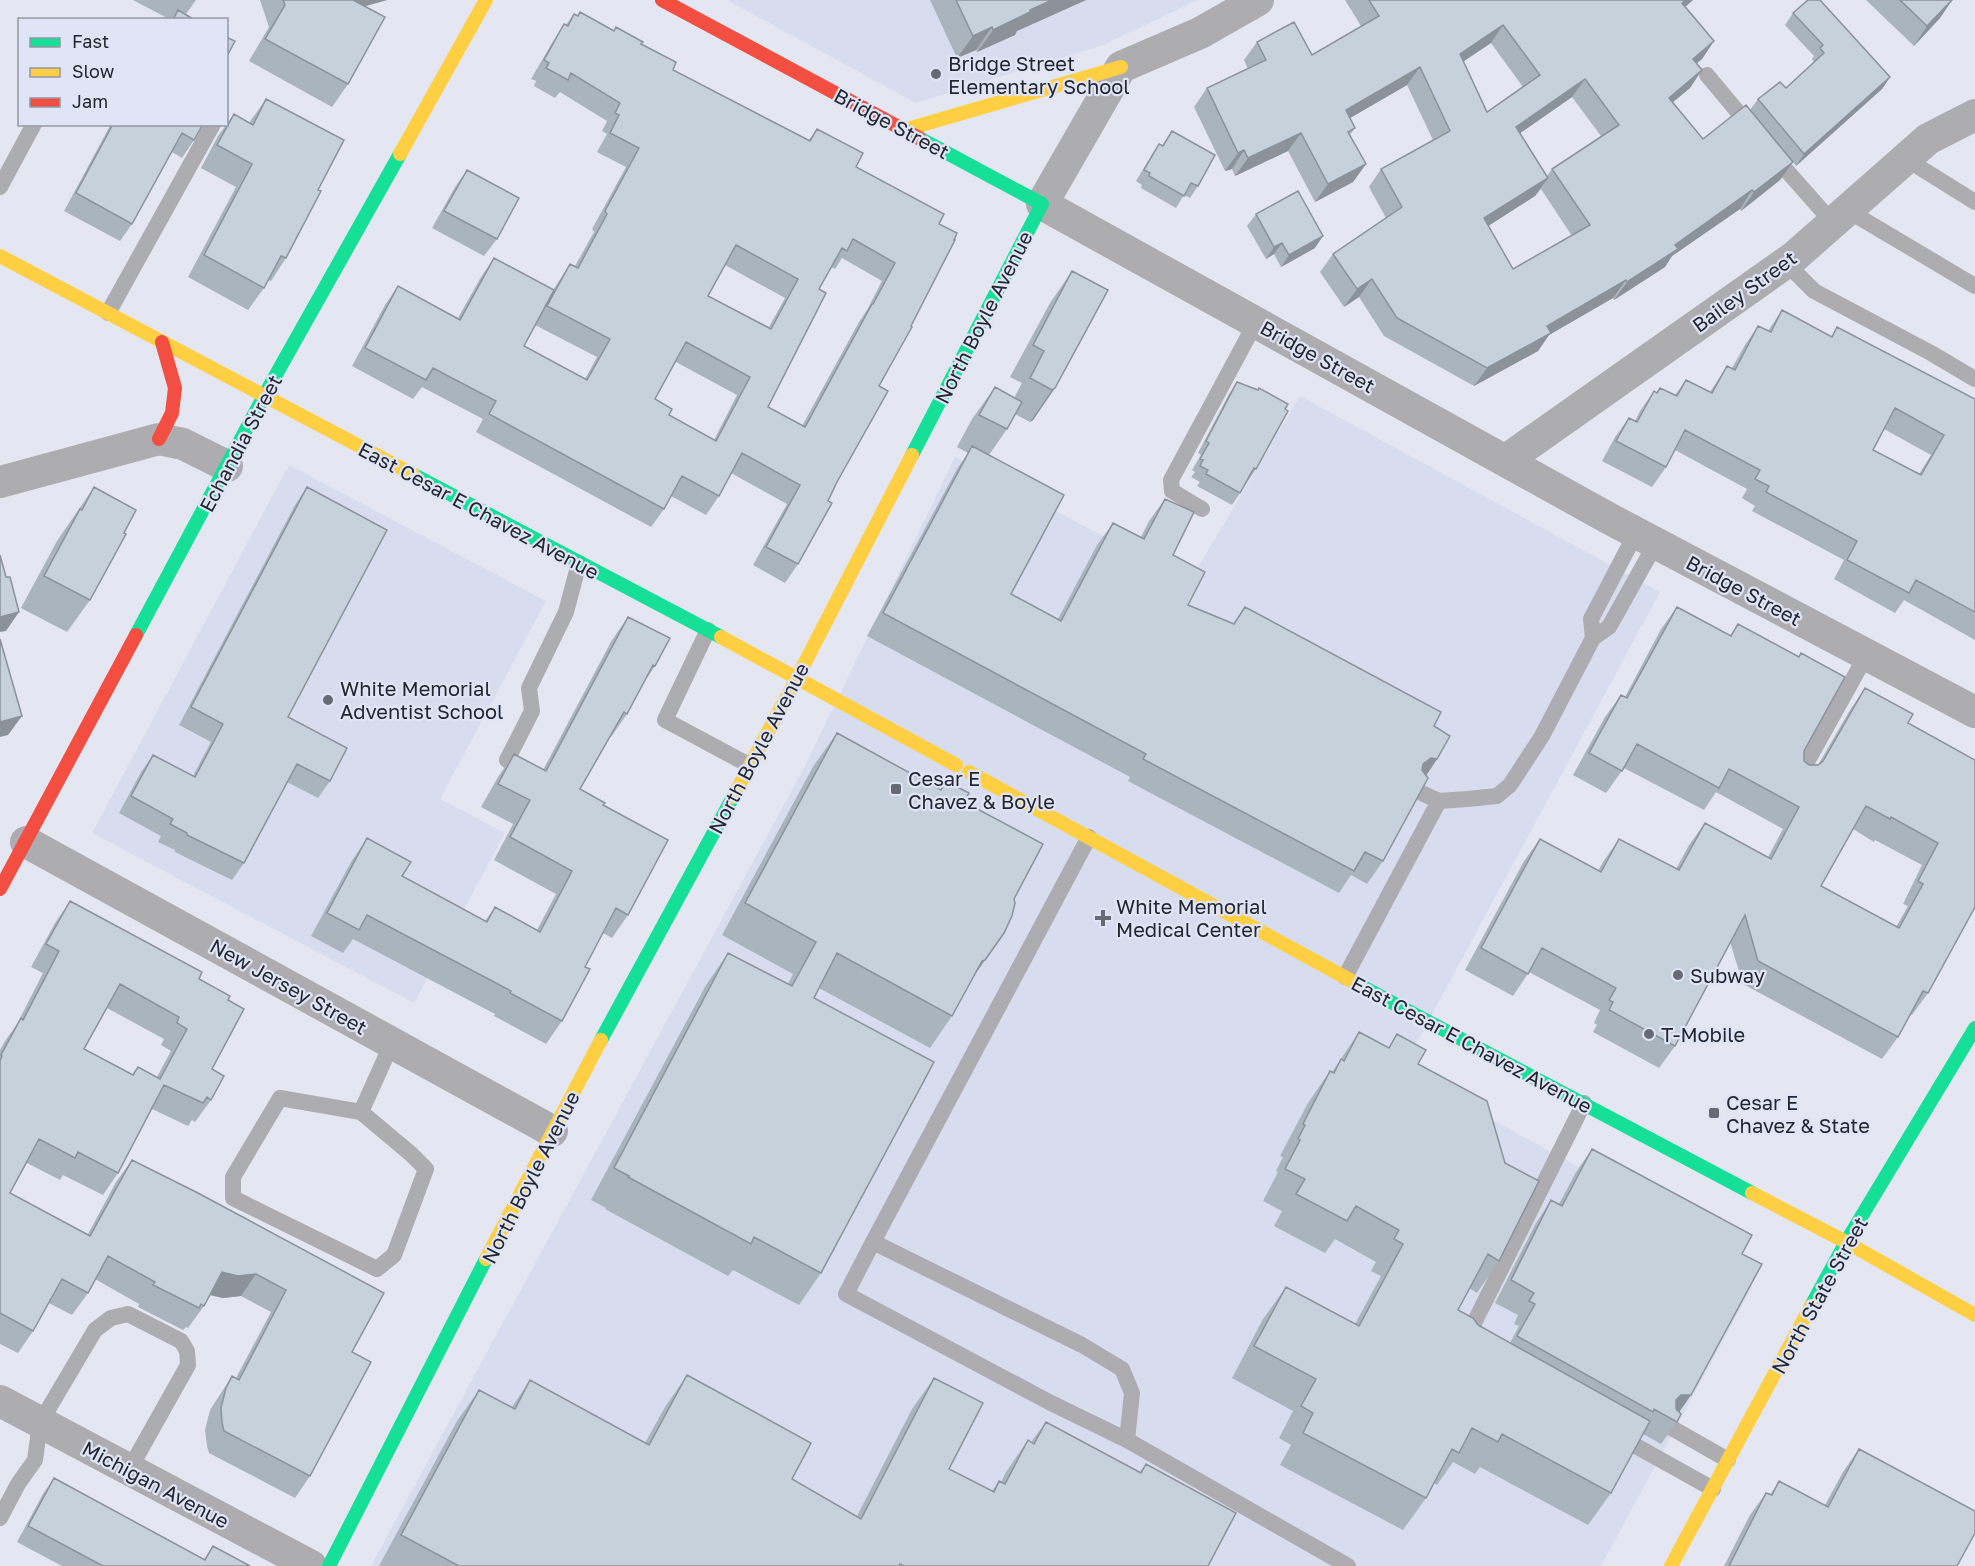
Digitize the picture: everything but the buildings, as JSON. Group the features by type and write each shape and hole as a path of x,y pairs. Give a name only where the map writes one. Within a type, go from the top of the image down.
{"main road":[{"name":"Echandia Street","path":"0,889 264,396 486,0"},
{"name":"Bridge Street","path":"662,0 1042,204"},
{"path":"904,130 1121,67"},
{"name":"North Boyle Avenue","path":"329,1566 552,1131 796,678 1042,204"},
{"name":"East Cesar E Chavez Avenue","path":"0,256 708,630 1345,977 1846,1242 1975,1315"},
{"path":"159,439 172,413 175,388 162,342"},
{"name":"North State Street","path":"1671,1566 1846,1242 1975,1028"}],"street":[{"path":"1121,67 1200,33 1258,0"},
{"name":"North Boyle Avenue","path":"1042,204 1121,67"},
{"name":"Bailey Street","path":"1506,460 1786,263 1928,139 1975,115"},
{"name":"Bridge Street","path":"1042,204 1646,538 1975,712"},
{"path":"0,482 159,439 183,444 227,466"},
{"name":"New Jersey Street","path":"26,842 552,1131"},
{"name":"Michigan Avenue","path":"0,1401 311,1566"}],"lane":[{"path":"1707,75 1798,185 1840,217 1975,286"},
{"path":"0,187 33,126"},
{"path":"108,313 212,126"},
{"path":"1906,159 1975,202"},
{"path":"1786,263 1814,291 1975,379"},
{"path":"1202,509 1172,491 1171,480 1256,322"},
{"path":"1417,791 1439,801 1497,796 1510,785 1542,736 1593,638 1591,619 1646,538"},
{"path":"507,760 532,711 529,688 566,612 579,562"},
{"path":"708,630 665,720 749,765"},
{"path":"1798,778 1867,654"},
{"path":"1345,977 1439,801"},
{"path":"1089,837 846,1294 1051,1403 1127,1440 1348,1566"},
{"path":"361,1112 392,1043"},
{"path":"280,1098 361,1112 426,1169 394,1255 377,1269 233,1198 233,1177 280,1098"},
{"path":"1471,1353 1461,1348 1584,1103"},
{"path":"873,1242 1082,1345 1122,1369 1132,1393 1127,1440"},
{"path":"0,1518 18,1484 35,1460 40,1423 95,1330 111,1318 128,1314 181,1341 187,1351 188,1365 129,1470"},
{"path":"1602,1427 1713,1489"},
{"path":"1670,1427 1728,1460"}],"shaded area":[{"name":"Bridge Street Elementary School","path":"727,0 1198,0 1103,45 916,103"},
{"name":"White Memorial Medical Center","path":"1300,396 1660,592 1402,1070 1742,1257 1752,1287 1601,1566 371,1566 805,766 955,457 1189,582"},
{"name":"White Memorial Adventist School","path":"289,465 546,601 440,799 505,833 414,1003 92,833"}],"traffic: fast":[{"path":"912,455 1042,204 919,138"},
{"path":"136,635 264,396 400,154"},
{"path":"414,475 721,637"},
{"path":"601,1040 733,797"},
{"path":"1359,985 1752,1193"},
{"path":"1811,1306 1846,1242 1975,1028"},
{"path":"329,1566 486,1259"}],"traffic: slow":[{"path":"400,154 486,0"},
{"path":"904,130 1121,67"},
{"path":"0,256 414,475"},
{"path":"733,797 912,455"},
{"path":"721,637 956,765"},
{"path":"969,772 1359,985"},
{"path":"486,1259 601,1040"},
{"path":"1752,1193 1846,1242 1975,1315"},
{"path":"1671,1566 1811,1306"}],"traffic: jam":[{"path":"662,0 919,138"},
{"path":"159,439 172,413 175,388 162,342"},
{"path":"0,889 136,635"}],"place":[{"name":"Bridge Street Elementary School","path":"936,74"},
{"name":"White Memorial Adventist School","path":"328,700"},
{"name":"Cesar E Chavez & Boyle","path":"896,789"},
{"name":"White Memorial Medical Center","path":"1103,918"},
{"name":"Subway","path":"1678,975"},
{"name":"T-Mobile","path":"1649,1034"},
{"name":"Cesar E Chavez & State","path":"1714,1113"}]}
